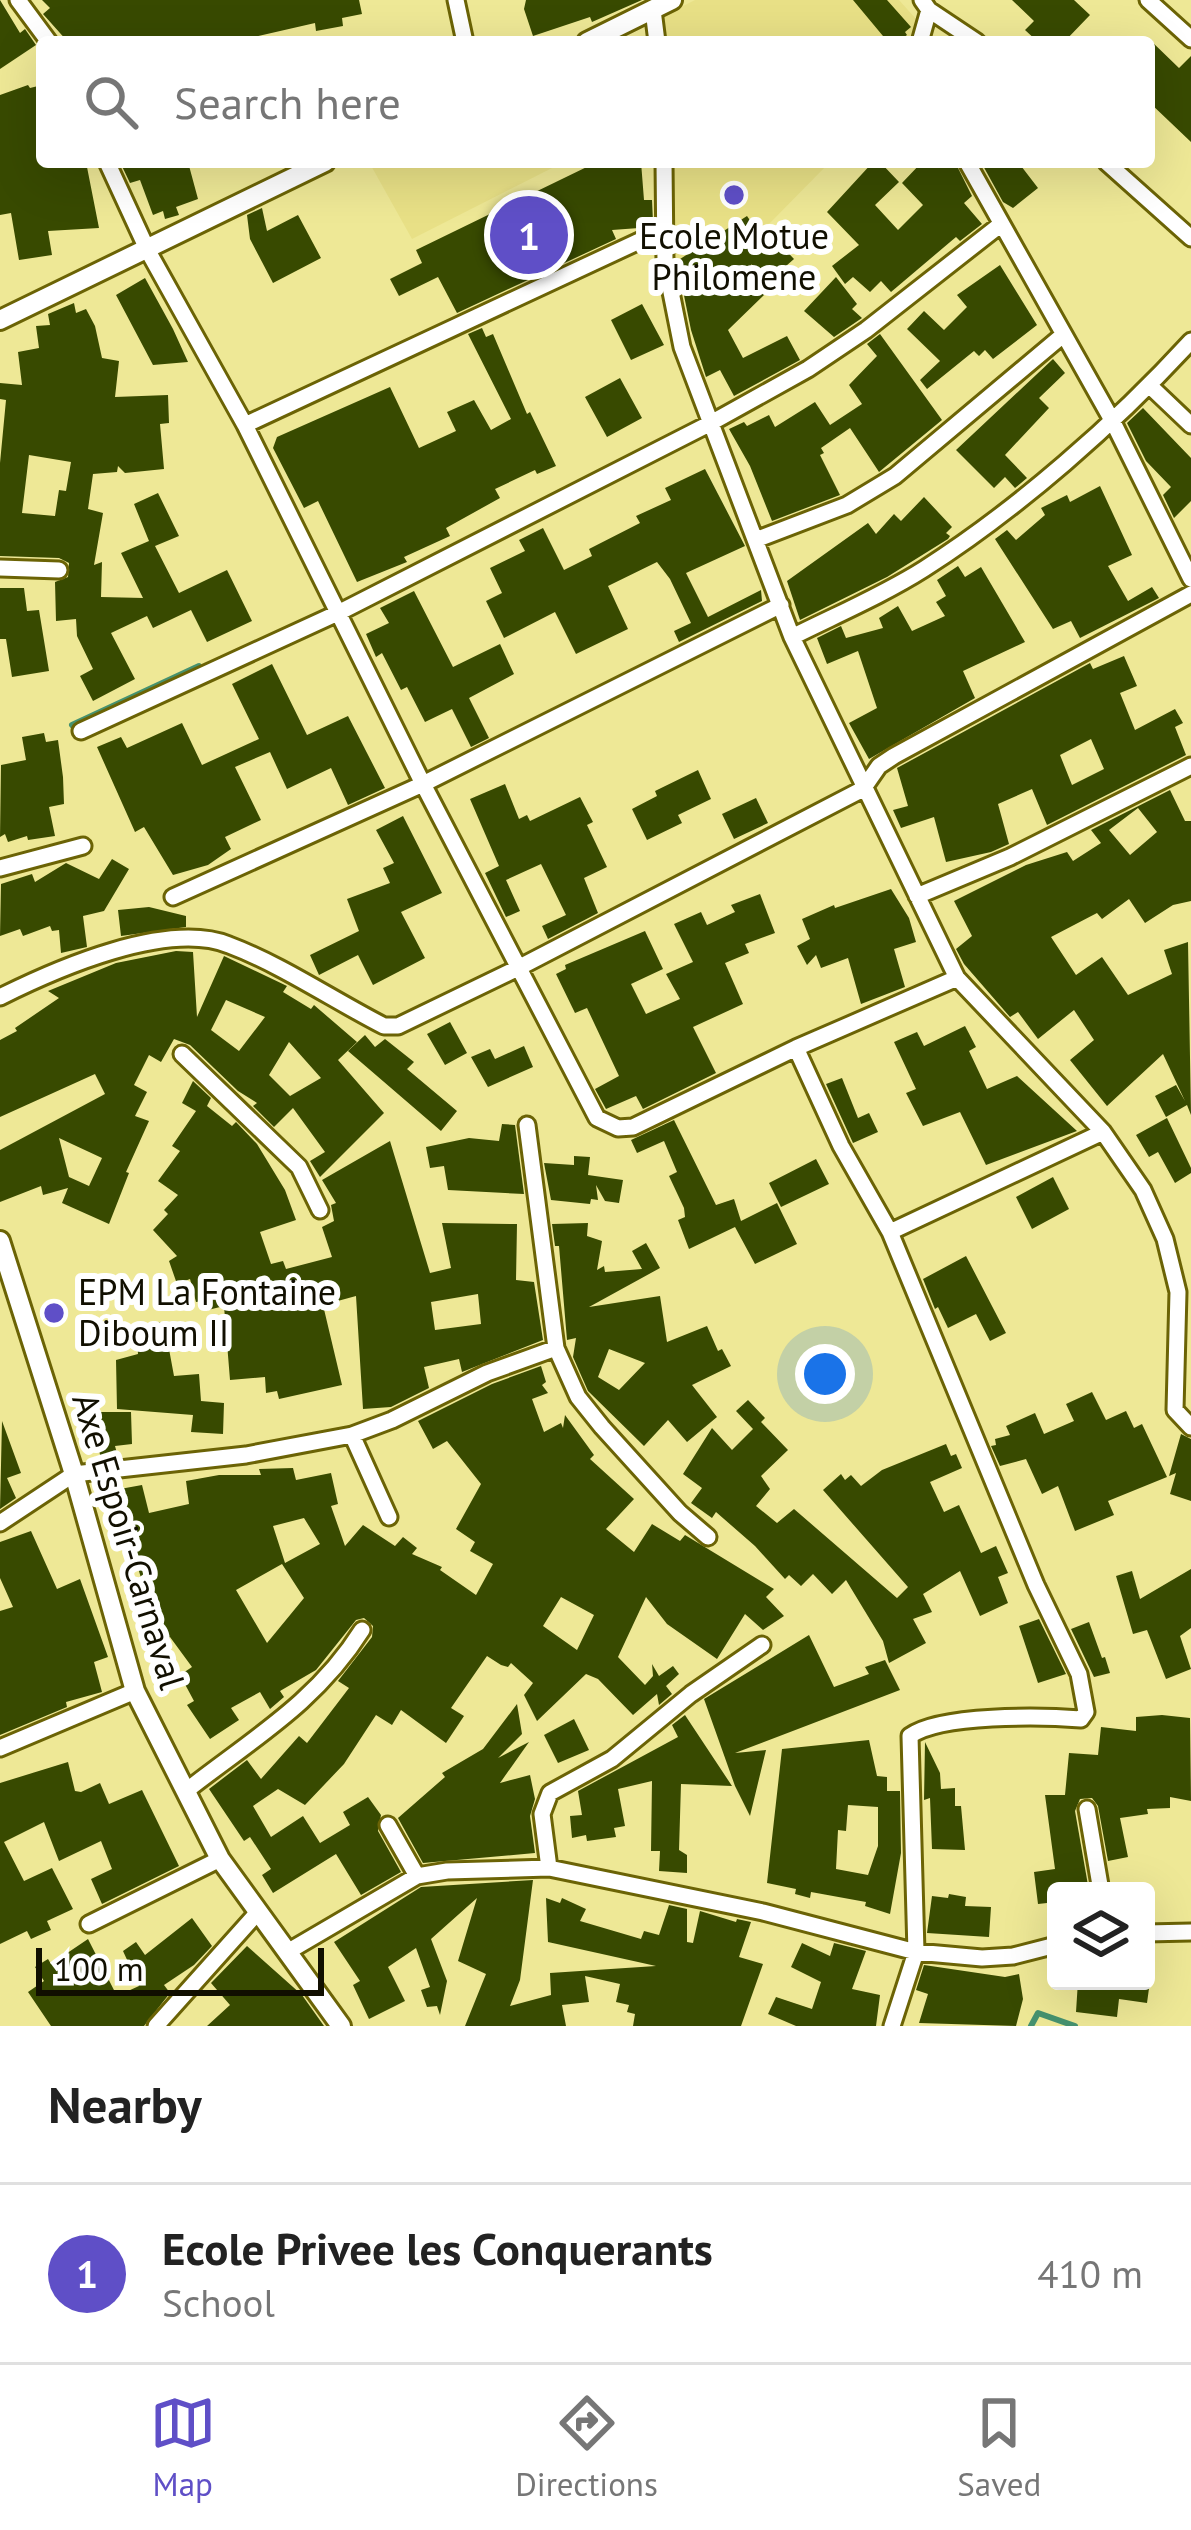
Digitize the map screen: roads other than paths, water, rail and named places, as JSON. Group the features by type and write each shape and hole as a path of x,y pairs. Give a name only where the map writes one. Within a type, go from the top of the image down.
{"street":[{"path":"18,0 45,36"},
{"path":"456,0 464,36"},
{"path":"599,36 672,0"},
{"path":"1148,0 1191,39"},
{"path":"921,36 926,5 969,36"},
{"path":"653,10 656,36"},
{"path":"110,168 148,251 245,425 423,784 597,1118 618,1129 633,1127 796,1048 957,978"},
{"path":"0,320 314,168"},
{"path":"664,168 671,305 709,424 758,539 792,638 957,978 1103,1132 1143,1190 1165,1239 1178,1292 1175,1410 1191,1427"},
{"path":"970,168 1112,420 1191,579"},
{"path":"1113,168 1191,238"},
{"path":"81,731 340,612 709,424 866,331 1000,225"},
{"path":"245,425 665,229"},
{"path":"758,539 847,505 895,476 1063,335"},
{"path":"792,638 920,572 977,532 1112,420 1191,341"},
{"path":"1150,386 1191,425"},
{"path":"0,568 59,570"},
{"path":"0,997 124,949 189,938 227,944 384,1026 398,1026 863,789 879,766 894,756 1191,594"},
{"path":"172,897 423,784 781,605"},
{"path":"917,896 1010,857 1191,766"},
{"path":"0,868 83,846"},
{"path":"796,1048 841,1146 890,1232 1036,1585 1079,1674 1086,1712 1081,1719 1003,1718 916,1730 910,1736 916,1952 892,2026"},
{"path":"182,1054 299,1167 320,1210"},
{"path":"527,1125 556,1348 578,1397 602,1427 708,1537"},
{"path":"890,1232 1103,1132"},
{"name":"Axe Espoir-Carnaval","path":"0,1241 7,1291 74,1474 135,1691 220,1859 340,2026"},
{"path":"0,1523 74,1474 246,1455 352,1435 487,1373 556,1348"},
{"path":"352,1435 389,1517"},
{"path":"186,1791 241,1747 280,1724 319,1689 362,1630"},
{"path":"550,1868 542,1814 550,1793 612,1759 691,1694 762,1645"},
{"path":"0,1748 135,1691"},
{"path":"1087,1809 1099,1882"},
{"path":"388,1825 417,1876"},
{"path":"89,1924 220,1859"},
{"path":"290,1951 417,1876 447,1870 550,1868 763,1912 916,1952 982,1958 1047,1947"},
{"path":"156,2026 258,1912"},
{"path":"1155,1933 1191,1932"}],"waterway":[{"path":"72,725 199,666"},
{"path":"1031,2026 1038,2013 1075,2026"}],"place":[{"name":"Ecole Motue Philomene","path":"734,195"},
{"name":"Ecole Privee les Conquerants","path":"529,235"},
{"name":"EPM La Fontaine Diboum II","path":"54,1313"}]}
